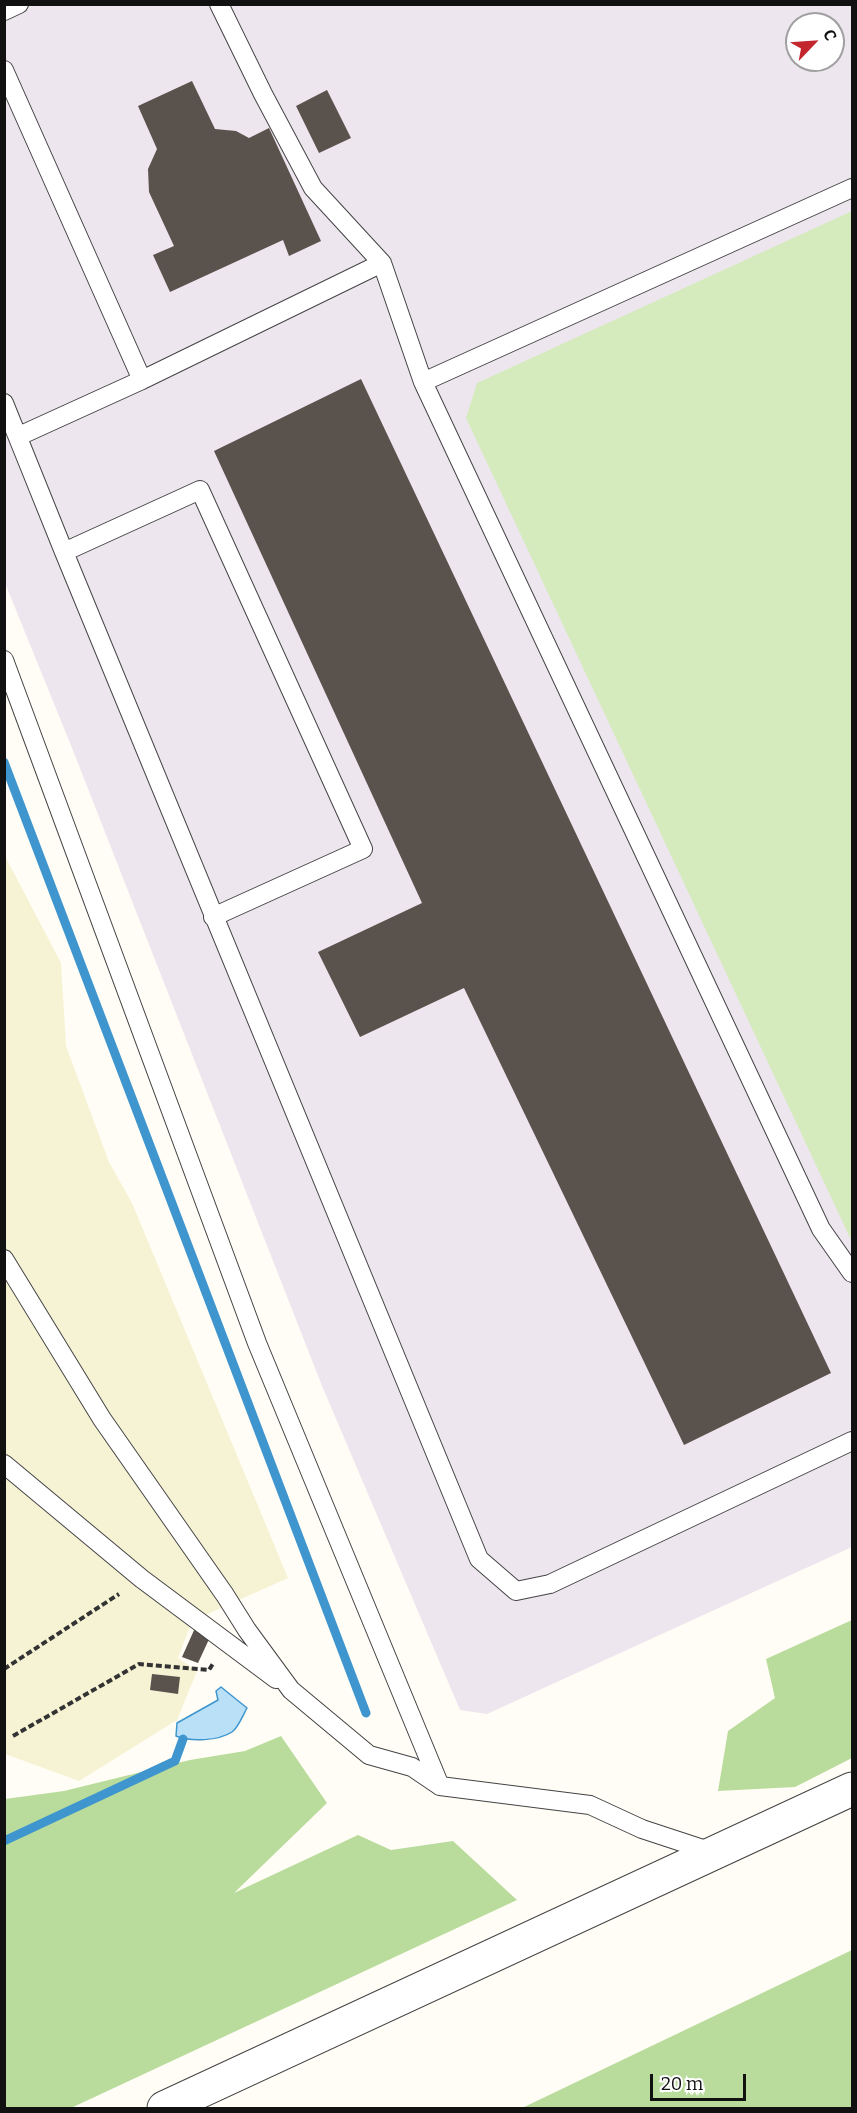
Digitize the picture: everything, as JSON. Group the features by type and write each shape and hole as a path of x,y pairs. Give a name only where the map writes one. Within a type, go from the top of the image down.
{"street":[{"path":"164,2109 852,1789"}],"lane":[{"path":"4,11 19,4"},
{"path":"219,4 313,188 382,263 423,382 821,1229 852,1273"},
{"path":"4,70 142,380"},
{"path":"423,382 852,188"},
{"path":"19,436 142,380 382,263"},
{"path":"4,402 63,552 478,1559 516,1591 550,1584 852,1441"},
{"path":"63,552 200,490 363,849 213,917"},
{"path":"4,660 257,1343 440,1786"},
{"path":"4,1259 102,1419 291,1690"},
{"path":"4,1464 142,1579 291,1690 369,1755 412,1767 440,1786 590,1805 642,1829 715,1853"}],"path":[{"path":"4,1669 142,1579"},
{"path":"13,1736 139,1664 209,1670 228,1644"}],"shaded area":[{"path":"4,5 852,5 852,1547 487,1714 460,1710 322,1386 5,583"},
{"path":"4,854 61,963 66,1046 109,1162 132,1203 288,1578 192,1621 178,1658 197,1671 177,1720 79,1781 5,1754"}],"green space":[{"path":"852,211 852,1242 466,418 477,383"},
{"path":"852,1620 852,1758 795,1787 718,1791 728,1731 775,1698 766,1659"},
{"path":"281,1736 327,1803 234,1893 358,1835 391,1850 453,1841 517,1900 71,2108 5,2108 5,1799 64,1791 190,1760 245,1751"},
{"path":"852,1950 852,2108 522,2108"}],"water":[{"path":"221,1687 247,1708 234,1730 226,1735 204,1740 176,1736 177,1723 218,1700 216,1691"}],"building":[{"path":"192,81 215,129 236,131 249,138 269,128 321,241 289,256 283,240 170,292 153,255 174,246 149,192 148,169 157,149 138,106"},
{"path":"327,90 351,138 319,153 296,106"},
{"path":"361,379 831,1373 684,1445 464,988 360,1037 318,952 422,903 214,451"},
{"path":"195,1628 211,1635 198,1663 182,1657"},
{"path":"152,1674 180,1677 178,1694 150,1690"}],"waterway":[{"path":"4,762 366,1713"},
{"path":"4,1841 175,1761 183,1739"}]}
